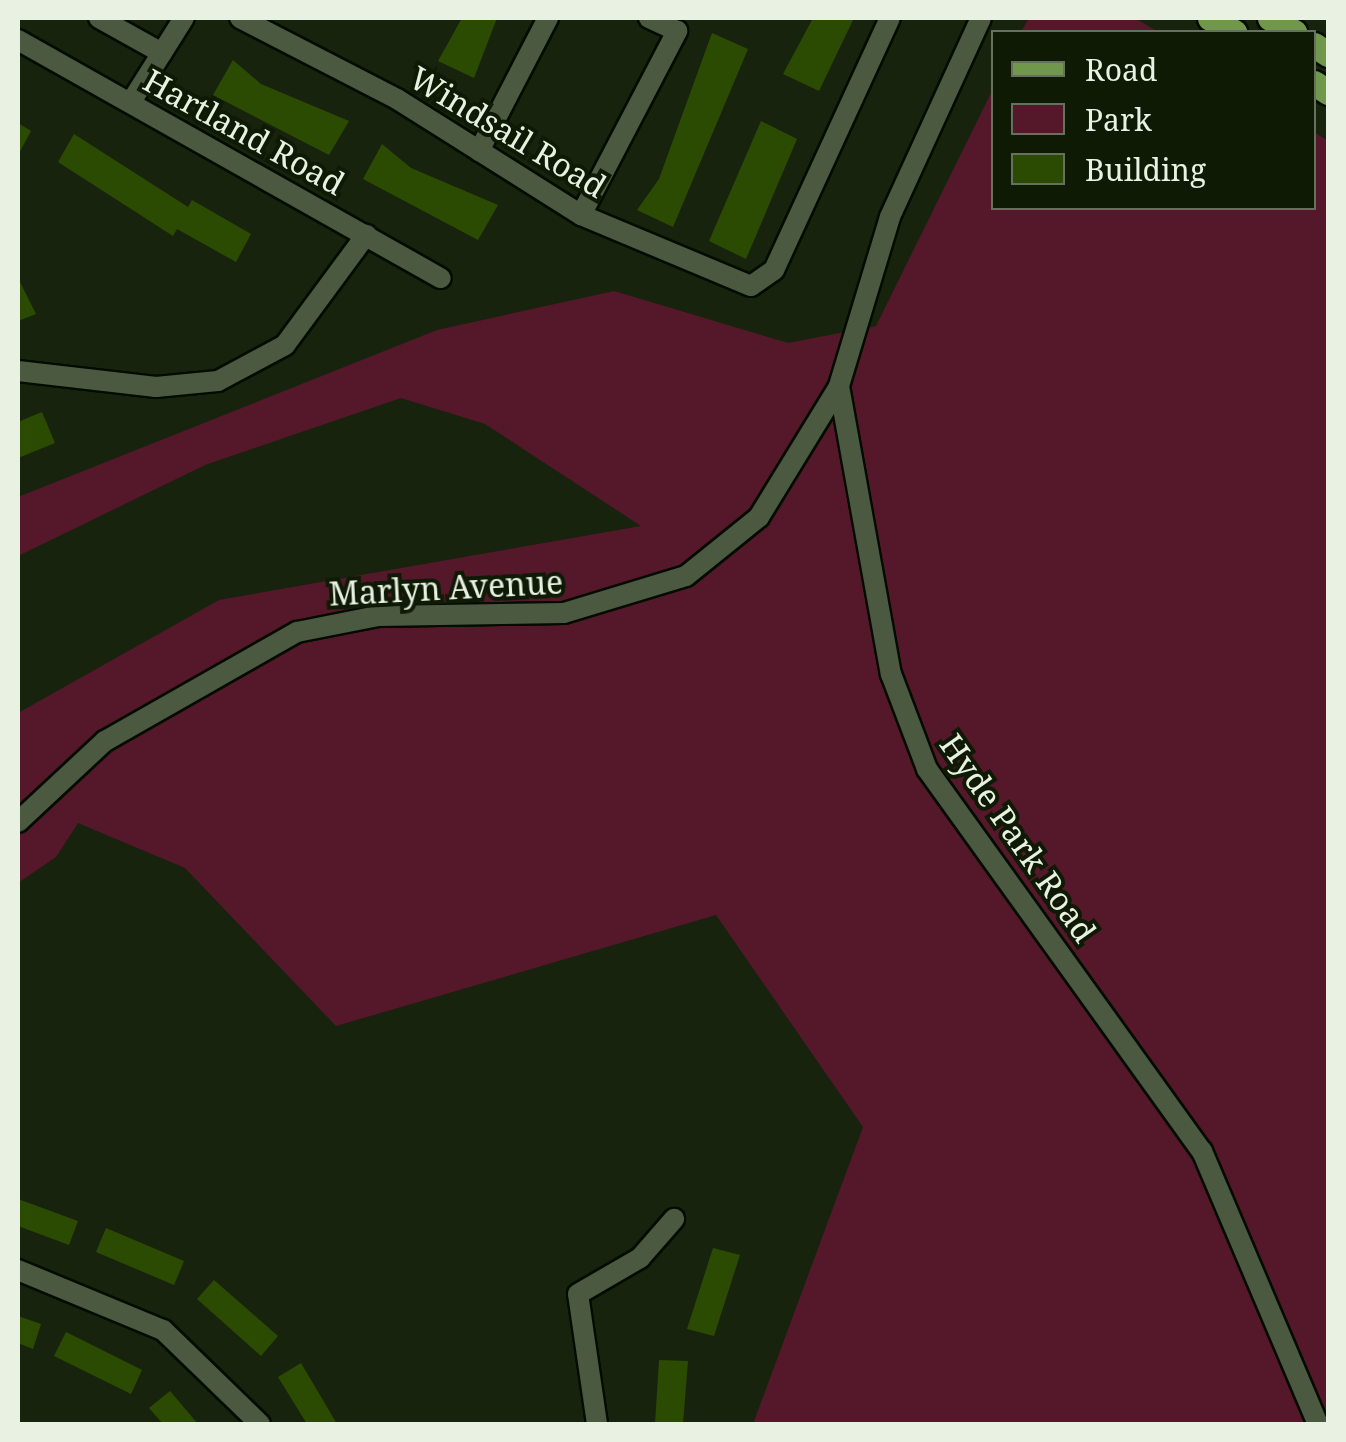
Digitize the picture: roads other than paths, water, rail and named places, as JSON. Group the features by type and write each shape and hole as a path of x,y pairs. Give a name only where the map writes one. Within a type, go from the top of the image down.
{"street":[{"path":"100,18 162,53"},
{"path":"131,102 184,18"},
{"name":"Windsail Road","path":"240,18 478,151 580,214 751,286 774,270 890,18"},
{"path":"478,151 548,18"},
{"path":"580,214 677,30 650,18"},
{"name":"Hyde Park Road","path":"981,18 890,217 839,386 891,674 914,743 1202,1152 1318,1424"},
{"name":"Hartland Road","path":"18,40 441,278"},
{"path":"18,371 156,387 218,381 285,345 366,235"},
{"name":"Marlyn Avenue","path":"18,822 105,741 297,632 378,616 564,613 686,576 760,517 839,386"},
{"path":"597,1424 578,1294 640,1258 674,1218"},
{"path":"18,1270 163,1330 260,1424"}]}
